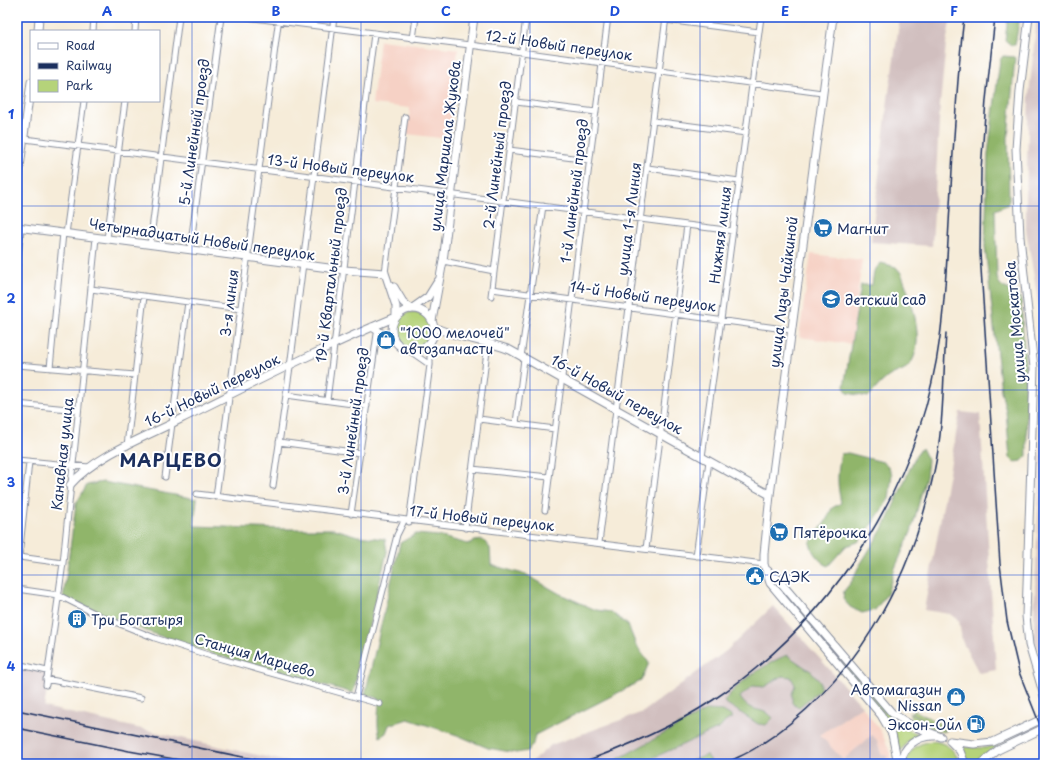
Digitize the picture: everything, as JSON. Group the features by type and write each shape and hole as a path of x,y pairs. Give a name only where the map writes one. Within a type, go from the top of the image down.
{"main road":[{"path":"38,30 40,17"},
{"name":"улица Маршала Жукова","path":"433,324 443,261 474,17"},
{"name":"улица Лизы Чайкиной","path":"833,17 791,330 764,548 766,567 770,583 881,715 892,734 899,764"},
{"name":"улица Москатова","path":"1029,17 1020,91 1016,155 1021,250 1032,334 1034,368 1026,616 1029,645 1044,696"},
{"path":"17,190 20,138 30,87"},
{"name":"Четырнадцатый Новый переулок","path":"19,227 248,258 385,274"},
{"path":"385,274 403,302 411,309 424,312 433,324 431,340"},
{"path":"385,274 396,306 396,317 392,330 397,343"},
{"name":"улица Маршала Жукова","path":"411,309 428,296 440,277"},
{"path":"396,317 401,312 411,309"},
{"name":"16-й Новый переулок","path":"70,485 89,467 127,446 230,395 396,317"},
{"name":"16-й Новый переулок","path":"433,324 445,333 498,345 661,433 770,495"},
{"path":"372,327 407,349 418,350 431,340 445,333"},
{"path":"766,567 890,711 904,722 950,741 974,744 994,742 1044,718"},
{"path":"981,764 998,750 1044,728"},
{"path":"899,764 903,754 915,741 932,736 940,737"},
{"path":"950,741 960,751 965,764"}],"street":[{"path":"93,30 94,17"},
{"path":"135,30 136,17"},
{"path":"150,245 179,17"},
{"name":"5-й Линейный проезд","path":"190,250 221,17"},
{"name":"12-й Новый переулок","path":"246,17 279,19 374,34 470,45 822,93"},
{"path":"273,486 290,367 334,17"},
{"path":"413,39 416,17"},
{"name":"2-й Линейный проезд","path":"491,296 526,17"},
{"name":"1-й Линейный проезд","path":"545,510 608,17"},
{"name":"Нижняя линия","path":"702,457 722,320 761,17"},
{"path":"666,18 759,32"},
{"name":"улица 1-я Линия","path":"599,543 666,18"},
{"name":"3-я линия","path":"216,497 279,19"},
{"name":"19-й Квартальный проезд","path":"327,400 374,34"},
{"path":"50,368 65,234 84,102"},
{"path":"107,239 125,102"},
{"path":"516,102 596,112"},
{"path":"385,274 405,117"},
{"path":"653,122 746,133"},
{"name":"13-й Новый переулок","path":"20,138 314,177 452,193 583,212 733,231"},
{"path":"509,150 590,160"},
{"path":"648,168 740,181"},
{"path":"516,424 530,294 543,206"},
{"path":"646,549 687,225"},
{"path":"17,265 19,227"},
{"name":"Канавная улица","path":"96,238 63,563 46,682 141,698"},
{"path":"443,261 494,271"},
{"path":"91,289 241,309"},
{"name":"14-й Новый переулок","path":"492,289 791,330"},
{"path":"127,446 144,296"},
{"path":"165,477 188,302"},
{"name":"3-й Линейный проезд","path":"351,514 377,334 380,333"},
{"path":"356,697 397,535 406,521 430,365 431,340"},
{"path":"465,528 488,343"},
{"path":"407,349 430,365"},
{"path":"17,365 135,375"},
{"path":"286,395 367,406"},
{"path":"17,404 78,410"},
{"path":"479,419 555,429"},
{"path":"279,442 360,453"},
{"path":"17,460 89,467"},
{"path":"696,556 709,461"},
{"path":"29,462 19,557 63,563"},
{"path":"472,469 549,477"},
{"name":"17-й Новый переулок","path":"197,494 406,521 646,549 766,567"},
{"name":"Станция Марцево","path":"17,589 58,595 100,616 155,638 211,656 380,704"},
{"path":"17,664 47,671"}],"shaded area":[{"path":"900,17 951,17 946,44 940,104 932,246 871,242 888,99"},
{"path":"1037,17 1044,17 1044,361 1040,313 1026,229 1029,95"},
{"path":"380,40 458,49 449,139 407,134 410,108 372,104"},
{"name":"детский сад","path":"811,254 862,260 851,344 799,337"},
{"path":"1044,370 1044,669 1034,636 1034,615"},
{"path":"960,412 980,414 996,670 979,673 962,641 959,621 950,614 924,610"},
{"path":"773,606 862,706 820,735 843,760 872,735 877,740 881,754 887,756 886,764 529,764 551,745 643,712 726,651"},
{"path":"17,666 50,673 44,707 297,764 17,764"},
{"path":"862,706 881,732 889,749 892,764 886,764 887,756 881,754 877,740 843,761 820,735"}],"green space":[{"path":"1008,17 1020,17 1015,45 1011,45 1005,40"},
{"path":"1003,56 1015,57 1008,138 1009,200 1007,205 995,210 997,276 1000,285 1015,291 1021,300 1026,382 1027,456 1022,461 1014,462 1010,458 1006,411 1001,391 985,246 988,154 1000,60"},
{"path":"881,263 896,267 901,273 912,305 917,330 917,342 915,353 909,366 888,377 868,397 848,393 844,387 861,285 872,285 874,271"},
{"path":"413,312 423,315 428,320 431,330 428,340 423,345 413,348 403,345 398,340 395,330 398,320 403,315"},
{"path":"922,448 928,460 926,477 911,532 895,568 887,594 875,610 862,613 850,607 843,599 844,591 852,581 858,568 886,523 915,457"},
{"path":"848,453 883,462 888,466 892,474 889,499 858,542 846,546 828,566 816,556 810,543 826,521 832,508 841,503 838,484 839,467 841,454"},
{"path":"103,482 197,499 194,526 334,529 358,536 385,539 387,552 353,693 213,654 157,635 63,599 76,504 87,485"},
{"path":"416,534 438,536 468,544 483,540 490,548 491,565 527,575 560,594 596,610 611,612 628,625 636,645 649,663 641,681 535,735 533,744 528,751 516,753 488,748 457,735 408,719 389,725 386,733 380,737 378,723 379,698 365,695 400,543"},
{"path":"775,580 893,719 904,728 921,735 908,741 900,752 895,734 773,582"},
{"path":"787,655 812,672 820,682 820,690 799,707 792,703 792,694 795,685 791,677 782,676 764,687 753,686 740,697 748,706 765,712 773,718 766,725 758,724 724,702 736,688 752,674"},
{"path":"707,710 723,711 733,717 725,722 720,728 639,764 609,764"},
{"path":"914,710 942,725 947,730 911,712"},
{"path":"909,713 946,731 942,732 912,720"},
{"path":"932,741 941,743 950,748 956,755 959,764 905,764 914,748 922,743"},
{"path":"995,745 996,747 976,764 968,764 962,747 985,748"},
{"path":"707,755 711,761 707,764 683,764"}],"railway":[{"path":"577,764 630,744 681,719 713,700 757,667 797,630 833,588 865,542 892,494 914,444 930,391 940,337 946,280 953,145 964,17"},
{"path":"995,17 986,100 981,170 980,253 1000,564 1007,621 1019,672 1044,735"},
{"path":"1044,35 1041,88 1044,169"},
{"path":"725,764 753,749 792,722 823,693 850,662 873,628 893,591 910,553 924,513 934,472 940,438 946,333"},
{"path":"17,710 276,764"},
{"path":"17,728 202,764"}],"place":[{"name":"Магнит","path":"823,228"},
{"name":"детский сад","path":"831,299"},
{"name":"\"1000 мелочей\" автозапчасти","path":"386,340"},
{"name":"Пятёрочка","path":"779,532"},
{"name":"СДЭК","path":"755,576"},
{"name":"Три Богатыря","path":"77,619"},
{"name":"Автомагазин Nissan","path":"956,697"},
{"name":"Эксон-Ойл","path":"976,724"}],"district":[{"name":"МАРЦЕВО","path":"171,459"}]}
